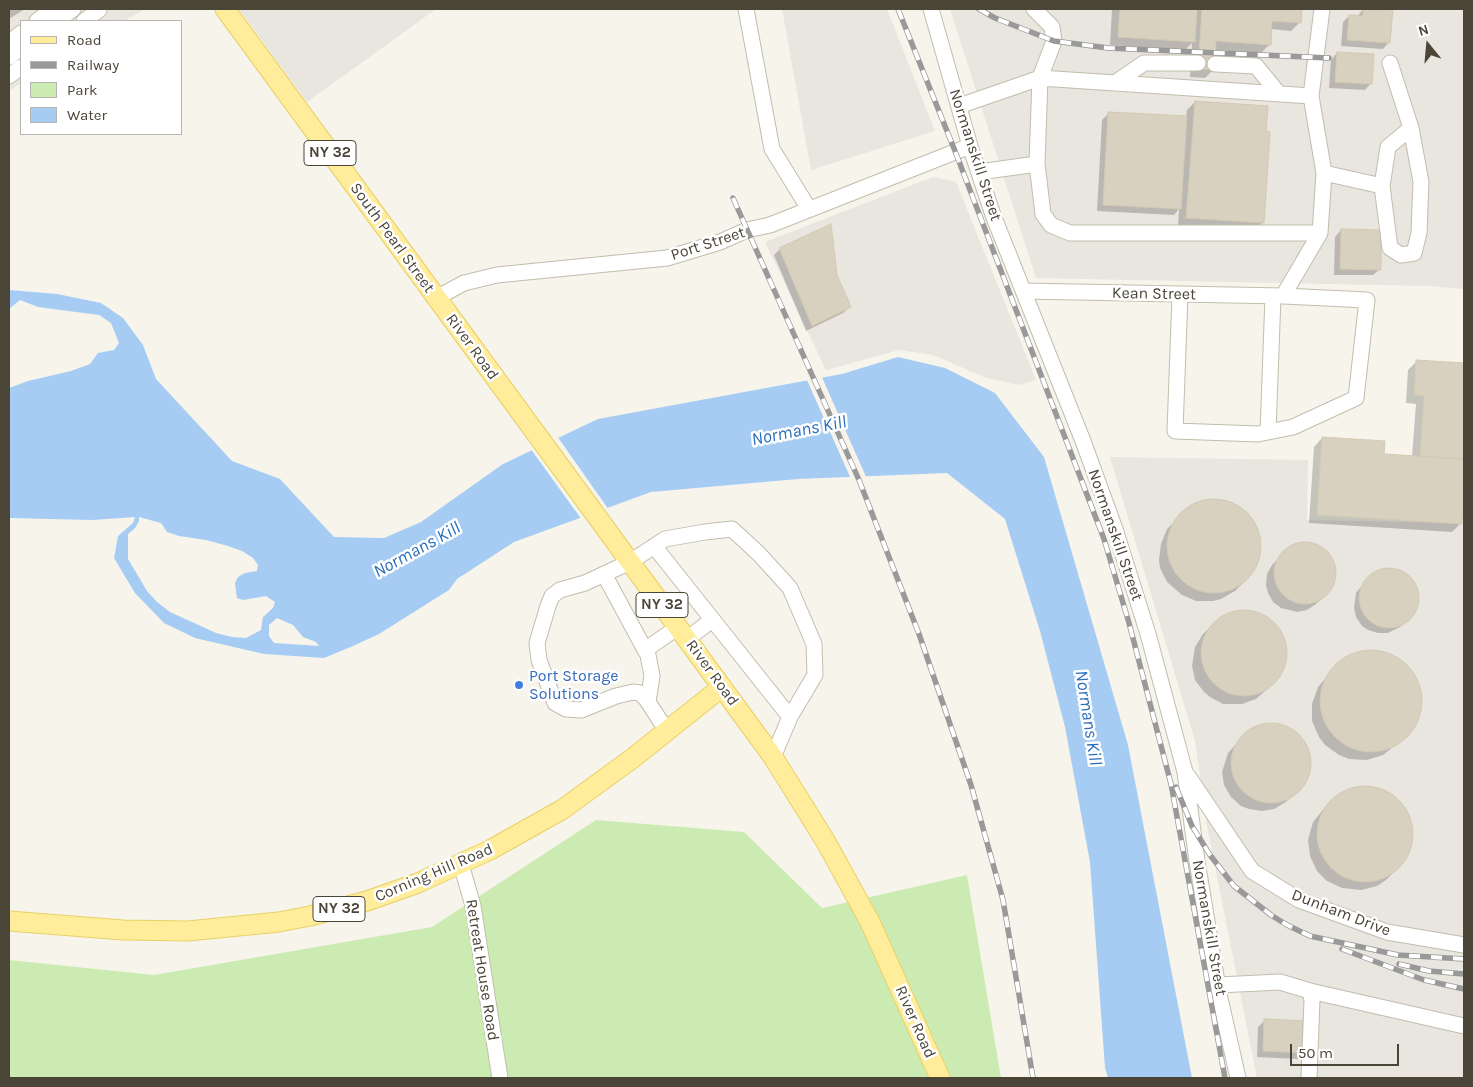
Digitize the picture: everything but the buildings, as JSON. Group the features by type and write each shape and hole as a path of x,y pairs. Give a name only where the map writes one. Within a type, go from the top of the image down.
{"main road":[{"name":"South Pearl Street","path":"225,9 436,298"},
{"name":"River Road","path":"436,298 773,757 826,842 870,922 940,1078"},
{"name":"Corning Hill Road","path":"9,921 158,931 188,931 249,926 310,916 367,901 418,883 461,864 496,847 563,809 609,776 722,687"}],"street":[{"path":"38,20 53,9"},
{"path":"57,20 73,9"},
{"path":"85,20 98,9"},
{"path":"746,9 772,148 809,209"},
{"name":"Normanskill Street","path":"931,9 970,146 993,214 1083,442 1115,529 1148,634 1185,772 1197,861 1218,985 1238,1078"},
{"path":"1034,9 1052,26 1054,41 1040,78 1037,164 1043,214 1051,225 1070,233 1320,233"},
{"path":"1180,294 1175,431 1258,434 1268,432 1278,296 1320,233 1324,173 1310,96 1322,9"},
{"path":"9,43 20,34"},
{"path":"9,57 20,49"},
{"path":"1115,83 1144,64 1198,63"},
{"path":"1390,63 1411,128 1421,182 1419,233 1414,253 1401,255 1390,248 1382,186 1388,147 1411,128"},
{"path":"1215,64 1256,66 1280,94"},
{"path":"9,76 20,68"},
{"path":"959,106 1040,78 1310,96"},
{"name":"Port Street","path":"436,298 464,283 497,275 667,258 720,242 748,230 770,225 970,146"},
{"path":"979,172 1037,164"},
{"path":"1324,173 1382,186"},
{"name":"Kean Street","path":"1024,291 1278,296 1367,300 1356,398 1293,426 1268,432"},
{"path":"667,731 640,693 633,692 616,696 581,710 566,709 555,703 539,660 537,643 548,606 552,596 560,590 584,583 630,562 665,539 732,529 760,554 790,588 814,644 814,675 790,717 773,757"},
{"path":"654,546 790,717"},
{"path":"604,574 645,650 652,676 648,702"},
{"path":"645,650 712,620"},
{"name":"Dunham Drive","path":"1185,772 1252,871 1283,891 1299,900 1387,932 1464,945"},
{"name":"Retreat House Road","path":"461,864 473,906 500,1078"},
{"path":"1218,985 1280,982 1310,991 1464,1026"},
{"path":"1309,1078 1312,1000 1310,991"}],"shaded area":[{"path":"9,9 145,9 126,20 20,20 20,84 9,91"},
{"path":"239,9 436,9 307,102"},
{"path":"782,9 887,9 935,131 811,170"},
{"path":"950,9 1464,9 1464,289 1429,286 1036,278"},
{"path":"933,177 956,182 1036,380 1020,385 987,378 933,355 899,350 826,370 765,242"},
{"path":"1110,457 1308,460 1307,520 1464,523 1464,1078 1257,1078 1207,826 1195,741"}],"green space":[{"path":"596,820 744,832 822,908 967,875 1001,1078 9,1078 9,960 154,975 432,927"}],"water":[{"name":"Normans Kill","path":"9,290 57,294 101,303 123,318 143,345 156,379 232,461 280,479 334,537 384,538 421,522 503,464 598,419 842,374 898,357 945,368 995,393 1044,457 1128,745 1192,1078 1108,1078 1105,1068 1090,862 1065,727 1040,631 1005,519 947,473 798,479 651,492 514,542 457,579 449,590 379,634 353,646 324,658 264,654 195,638 164,623 135,593 114,558 118,536 133,523 135,517 93,520 9,518 9,388 90,364 98,353 114,350 119,343 111,323 99,315 38,307 20,300 9,309","holes":["139,517 161,523 167,532 228,546 242,551 253,558 258,565 257,571 245,573 238,577 235,583 237,598 243,600 266,596 275,602 273,608 263,617 261,630 246,638 216,633 170,612 157,602 147,591 128,559 128,534 135,528","277,618 293,625 303,637 316,642 319,646 274,643 269,636 269,625"]}],"pier":[{"path":"821,375 867,479 851,479 806,378"},
{"path":"557,436 609,510 582,520 530,448"}],"railway":[{"path":"898,9 955,151 1104,539 1129,623 1171,784 1225,1078"},
{"path":"979,9 995,18 1054,41 1108,48 1329,58"},
{"path":"733,198 859,480 919,634 971,785 1003,900 1033,1078"},
{"path":"1176,787 1192,826 1210,855 1234,886 1287,925 1310,936 1398,955 1464,959"},
{"path":"1342,949 1424,980 1464,989"},
{"path":"1399,964 1429,971 1464,974"}],"place":[{"name":"Port Storage Solutions","path":"519,685"}]}
